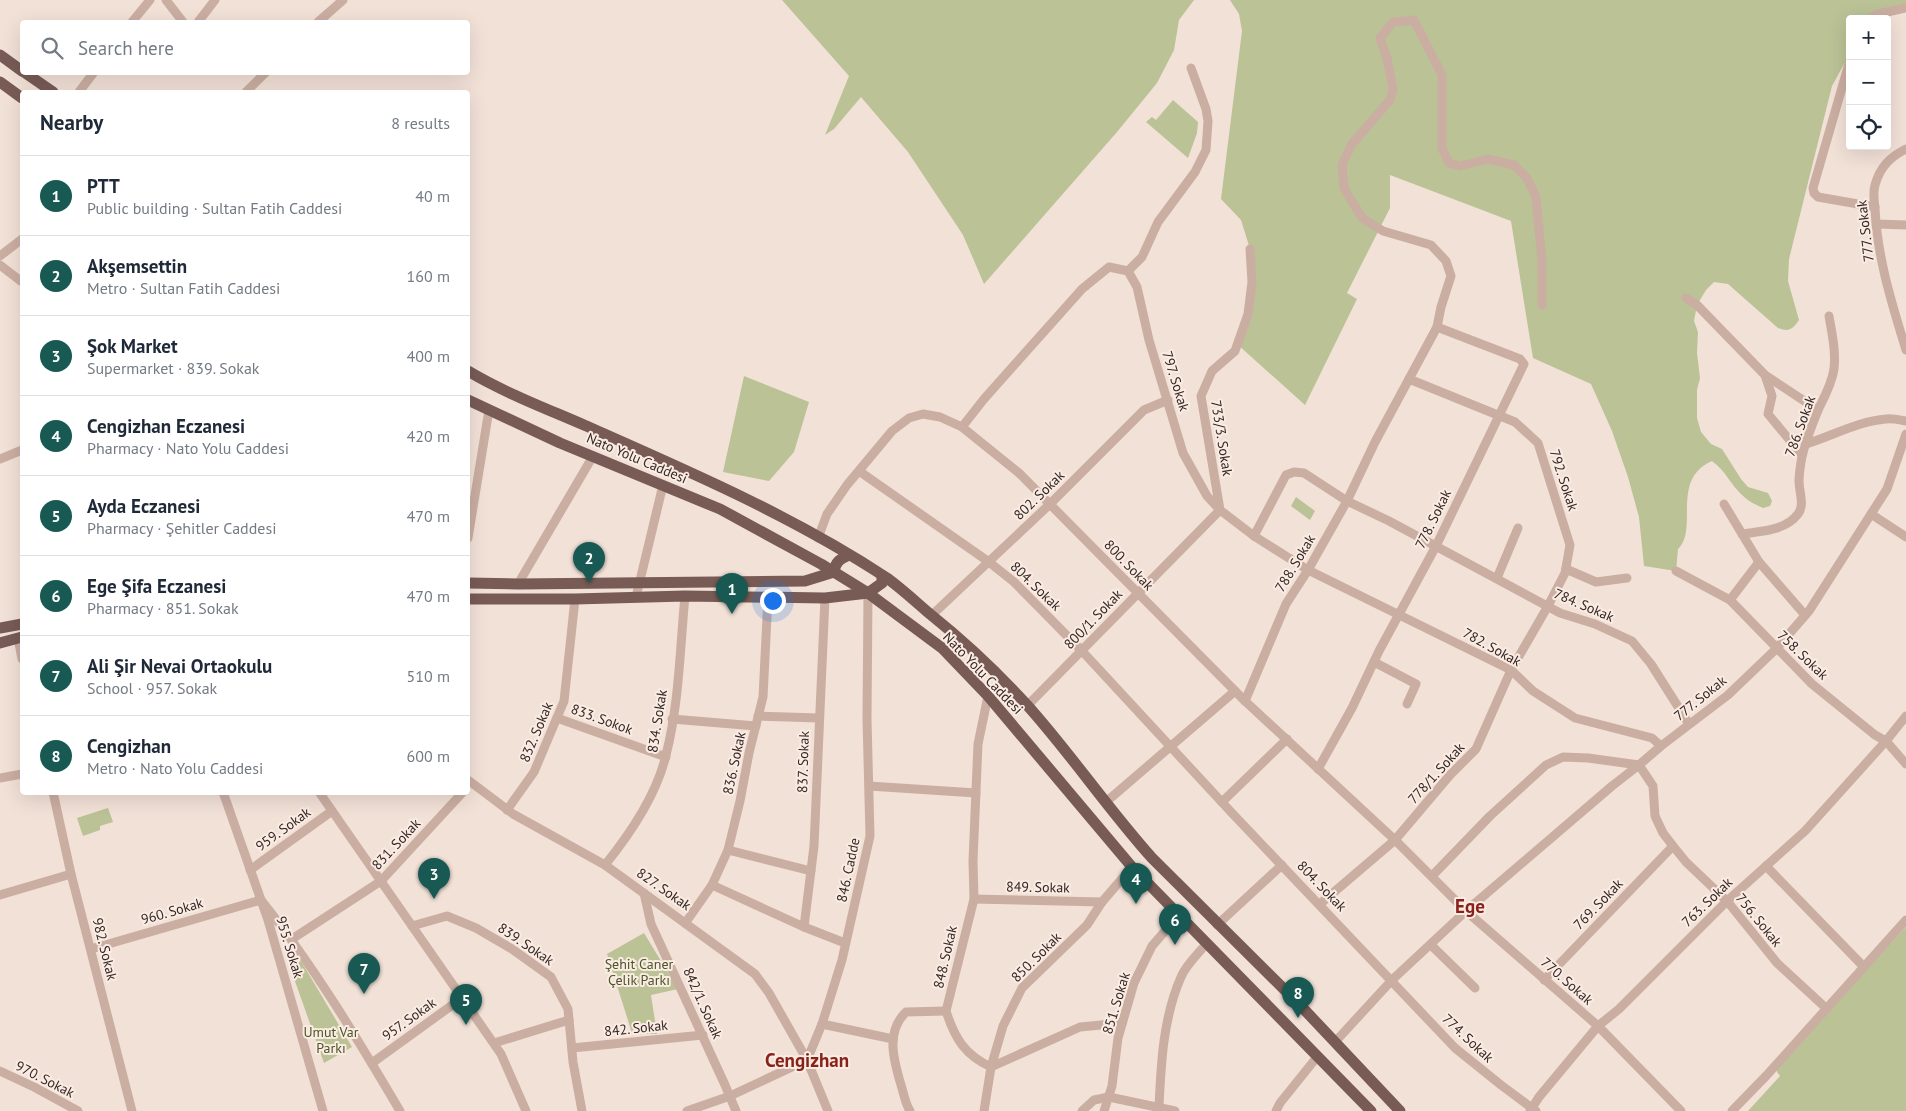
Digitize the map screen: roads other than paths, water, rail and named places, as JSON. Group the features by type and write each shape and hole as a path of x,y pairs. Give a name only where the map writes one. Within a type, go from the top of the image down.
{"main road":[{"path":"0,55 20,70"},
{"path":"28,75 50,90"},
{"path":"0,82 20,97"},
{"name":"Nato Yolu Caddesi","path":"470,372 496,388 584,425 755,503 849,555 882,576 932,615 975,651 1028,706 1130,834 1152,858 1217,925 1299,1004 1400,1111"},
{"name":"Nato Yolu Caddesi","path":"470,401 592,456 720,509 868,593 942,648 988,696 1132,867 1371,1111"},
{"path":"470,583 805,581 834,572 835,565 840,559 849,555"},
{"path":"470,599 685,596 826,598 868,593 882,583 882,576"},
{"path":"0,628 20,624"},
{"path":"0,643 20,638"}],"street":[{"path":"134,20 150,0"},
{"path":"166,0 181,20"},
{"path":"203,20 215,0"},
{"path":"320,20 342,0"},
{"path":"1880,15 1906,8"},
{"path":"1409,379 1437,327 1451,276 1446,261 1431,245 1383,231 1362,218 1344,188 1342,165 1352,144 1390,100 1393,88 1387,58 1380,38 1393,22 1414,20 1442,74 1442,148 1449,163 1460,166 1488,159 1514,165 1527,178 1536,197 1542,261 1542,305"},
{"path":"962,427 984,399 1082,289 1110,267 1128,271 1142,256 1158,222 1194,172 1206,150 1208,121 1206,109 1191,68"},
{"path":"1846,74 1813,188 1814,193 1818,197 1875,207"},
{"path":"80,90 92,75"},
{"path":"247,90 256,76"},
{"name":"777. Sokak","path":"1906,149 1895,155 1883,166 1874,187 1876,224 1883,266 1906,350"},
{"path":"1876,224 1906,225"},
{"path":"0,256 20,241"},
{"name":"733/3. Sokak","path":"1220,510 1201,396 1212,372 1235,351 1248,314 1252,282 1250,249"},
{"path":"0,265 20,280"},
{"name":"797. Sokak","path":"1128,271 1137,287 1149,340 1184,453 1207,496 1220,510"},
{"path":"1686,298 1697,306 1765,375 1818,410"},
{"name":"786. Sokak","path":"1742,534 1782,526 1799,513 1802,506 1799,482 1802,455 1818,410 1828,391 1834,371 1834,348 1829,316"},
{"name":"778. Sokak","path":"1318,769 1352,708 1374,662 1436,546 1524,364 1520,359 1437,327"},
{"path":"1765,375 1772,396 1768,414 1802,455"},
{"name":"792. Sokak","path":"1409,379 1516,422 1538,442 1570,545 1566,569 1548,606"},
{"name":"788. Sokak","path":"1245,701 1286,604 1308,570 1347,501 1375,442 1409,379"},
{"name":"802. Sokak","path":"932,615 1050,504 1144,410 1168,400"},
{"path":"470,526 489,410"},
{"name":"800. Sokak","path":"818,538 827,514 847,485 892,431 909,418 923,414 940,417 962,427 1019,473 1245,701 1396,840 1432,876"},
{"path":"1806,444 1864,424 1887,419 1906,420"},
{"name":"777. Sokak","path":"1335,1042 1392,980 1466,911 1612,786 1728,695 1776,649 1805,616 1887,489 1906,434"},
{"path":"0,459 20,451"},
{"path":"518,584 592,456"},
{"name":"804. Sokak","path":"860,471 989,562 1014,582 1082,651 1222,802 1392,980"},
{"name":"784. Sokak","path":"1254,536 1286,475 1291,472 1304,473 1347,501 1497,578 1560,613 1595,624 1632,641 1651,664 1689,724"},
{"path":"636,597 663,485"},
{"path":"1724,504 1759,562 1805,616"},
{"path":"1220,510 1254,536 1308,570"},
{"name":"800/1. Sokak","path":"1028,706 1220,510"},
{"path":"1871,514 1906,537"},
{"path":"1497,578 1518,528"},
{"path":"1730,600 1759,562"},
{"path":"1566,569 1596,582 1627,578"},
{"name":"782. Sokak","path":"1308,570 1511,670 1533,691 1575,718 1652,738 1661,746"},
{"name":"758. Sokak","path":"1676,571 1730,600 1812,684 1875,735 1886,741 1906,764"},
{"name":"846. Cadde","path":"807,1060 822,1024 846,943 870,836 868,593"},
{"name":"834. Sokak","path":"605,865 625,841 644,808 666,757 672,719 685,596"},
{"name":"836. Sokak","path":"686,922 712,885 728,850 763,697 768,597"},
{"name":"837. Sokak","path":"804,927 814,846 826,598"},
{"name":"832. Sokak","path":"508,810 534,772 564,700 575,599"},
{"name":"778/1. Sokak","path":"1320,904 1396,840 1450,775 1476,749 1511,670 1548,606"},
{"path":"1374,662 1416,684 1407,704"},
{"path":"1106,802 1235,691"},
{"name":"848. Sokak","path":"946,1011 974,899 973,861 978,744 988,696"},
{"path":"758,716 819,718"},
{"name":"763. Sokak","path":"1533,1110 1539,1097 1598,1026 1619,1008 1727,901 1805,831 1906,716"},
{"name":"833. Sokok","path":"557,718 666,757"},
{"path":"672,719 756,726"},
{"path":"1222,802 1287,739"},
{"path":"1432,876 1490,816 1546,765 1563,758 1588,758 1639,765"},
{"name":"756. Sokak","path":"1639,765 1653,786 1655,816 1663,833 1686,862 1727,901 1777,963 1826,1009"},
{"path":"0,778 20,774"},
{"name":"827. Sokak","path":"470,785 508,810 605,865 756,974 807,1060"},
{"path":"869,786 976,793"},
{"name":"982. Sokak","path":"55,795 71,874 132,1111"},
{"name":"955. Sokak","path":"223,795 260,900 323,1111"},
{"path":"321,795 494,1043 501,1054 526,1111"},
{"name":"831. Sokak","path":"292,939 381,881 460,795"},
{"name":"959. Sokak","path":"250,870 332,811"},
{"name":"769. Sokak","path":"1544,980 1673,846"},
{"path":"728,850 810,871"},
{"path":"1217,925 1282,865"},
{"path":"1766,866 1864,967"},
{"name":"850. Sokak","path":"984,1111 991,1067 1003,1026 1022,988 1088,925 1102,902 1132,867"},
{"path":"0,895 71,874"},
{"name":"770. Sokak","path":"1432,876 1466,911 1598,1026 1681,1111"},
{"path":"712,885 804,927 846,943"},
{"name":"842/1. Sokak","path":"644,893 651,924 736,1111"},
{"name":"849. Sokak","path":"974,899 1102,902"},
{"path":"260,900 292,939 400,1111"},
{"name":"960. Sokak","path":"91,949 260,900"},
{"name":"851. Sokak","path":"1104,1111 1112,1086 1118,1038 1134,983 1152,946 1179,915"},
{"name":"839. Sokak","path":"412,926 447,916 476,928 512,949 551,977 568,1009 582,1111"},
{"path":"1732,1111 1906,920"},
{"path":"1159,1108 1161,1065 1168,1016 1181,976 1207,943"},
{"path":"1431,944 1476,988"},
{"name":"774. Sokak","path":"1392,980 1455,1048 1533,1110"},
{"name":"957. Sokak","path":"372,1064 462,998"},
{"path":"910,1111 892,1053 893,1039 898,1020 906,1012 946,1011 950,1024 963,1048 977,1060 991,1067 1080,1027 1122,1023"},
{"path":"494,1043 569,1020"},
{"path":"822,1024 893,1039"},
{"name":"842. Sokak","path":"572,1048 702,1035"},
{"path":"1276,1111 1280,1103 1317,1056"},
{"path":"687,1111 730,1096 807,1060 828,1111"},
{"name":"970. Sokak","path":"0,1071 78,1111"},
{"path":"1082,1111 1094,1100 1109,1097 1175,1111"}],"place":[{"name":"Akşemsettin","path":"589,583"},
{"name":"PTT","path":"732,614"},
{"name":"Şok Market","path":"434,899"},
{"name":"Cengizhan Eczanesi","path":"1136,904"},
{"name":"Ege Şifa Eczanesi","path":"1175,945"},
{"name":"Ali Şir Nevai Ortaokulu","path":"364,994"},
{"name":"Cengizhan","path":"1298,1018"},
{"name":"Ayda Eczanesi","path":"466,1025"}],"district":[{"name":"Ege","path":"1470,906"},
{"name":"Cengizhan","path":"807,1060"}],"park label":[{"name":"Şehit Caner Çelik Parkı","path":"639,972"},
{"name":"Umut Var Parkı","path":"331,1040"}]}
